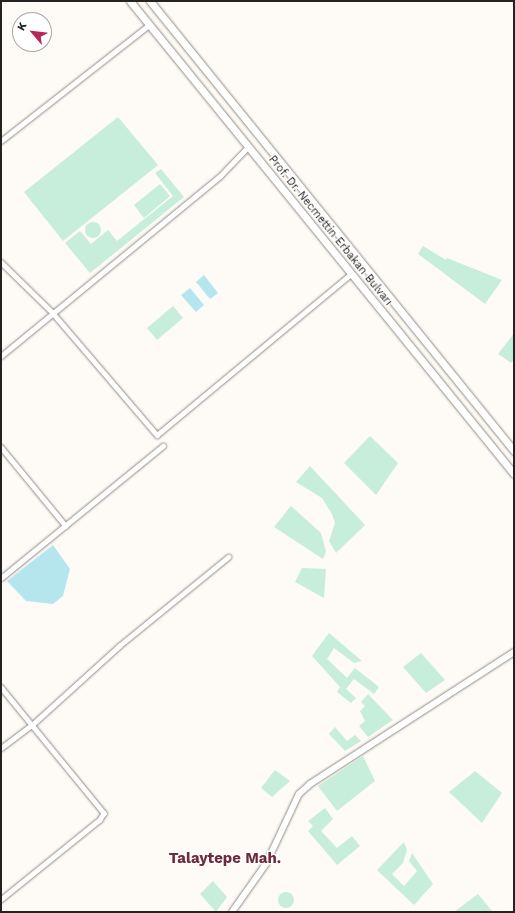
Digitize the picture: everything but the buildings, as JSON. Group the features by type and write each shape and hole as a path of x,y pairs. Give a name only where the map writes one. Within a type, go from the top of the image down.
{"main road":[{"name":"Prof. Dr. Necmettin Erbakan Bulvarı","path":"130,1 514,474"},
{"name":"Prof. Dr. Necmettin Erbakan Bulvarı","path":"150,1 514,451"}],"street":[{"path":"1,141 149,25"},
{"path":"1,356 52,312 220,176 248,148"},
{"path":"1,262 52,312 156,434 351,274"},
{"path":"1,578 163,446"},
{"path":"1,447 66,526"},
{"path":"1,748 32,725 119,646 228,558"},
{"path":"232,912 266,864 299,794 310,784 514,652"},
{"path":"1,687 102,810 103,817 1,900"}],"green space":[{"path":"118,117 158,165 63,241 24,192"},
{"path":"161,169 184,197 90,273 65,243 80,231 91,244 108,230 117,241 173,196 155,173"},
{"path":"160,184 170,196 144,218 134,205"},
{"path":"90,222 96,222 101,227 99,236 96,238 90,238 85,233 85,227"},
{"path":"423,246 446,260 447,258 502,280 485,304 418,254"},
{"path":"173,306 183,318 157,340 147,328"},
{"path":"514,333 514,360 511,363 498,354"},
{"path":"370,436 398,463 376,495 344,463"},
{"path":"310,466 365,525 336,553 329,541 335,523 332,514 322,498 296,482"},
{"path":"291,506 321,533 326,552 323,559 274,527"},
{"path":"302,568 326,569 324,598 295,582"},
{"path":"329,633 362,661 354,663 334,648 327,659 347,678 355,668 379,687 374,694 354,679 346,689 356,698 351,703 337,692 340,687 312,656"},
{"path":"421,653 445,680 426,693 403,667"},
{"path":"368,694 393,720 368,737 359,726 365,721 360,711 365,706 361,702"},
{"path":"335,727 347,741 355,735 361,741 345,751 329,734"},
{"path":"363,756 375,781 337,811 318,786"},
{"path":"275,770 290,781 272,797 261,788"},
{"path":"475,771 502,793 482,823 449,792"},
{"path":"325,808 333,819 321,831 337,848 352,836 360,846 337,865 308,831 313,826 308,821"},
{"path":"404,842 407,850 403,863 392,874 404,886 417,871 409,861 412,853 433,884 414,905 377,870"},
{"path":"213,881 227,897 216,912 200,894"},
{"path":"286,892 293,897 294,900 289,907 286,908 279,903 278,900 283,893"},
{"path":"478,894 493,912 454,912"}],"water":[{"path":"204,275 218,293 210,299 196,282"},
{"path":"190,288 204,305 196,312 181,295"},
{"path":"53,545 70,569 63,596 53,604 26,601 7,581"}],"district":[{"name":"Talaytepe Mah.","path":"225,859"}]}
